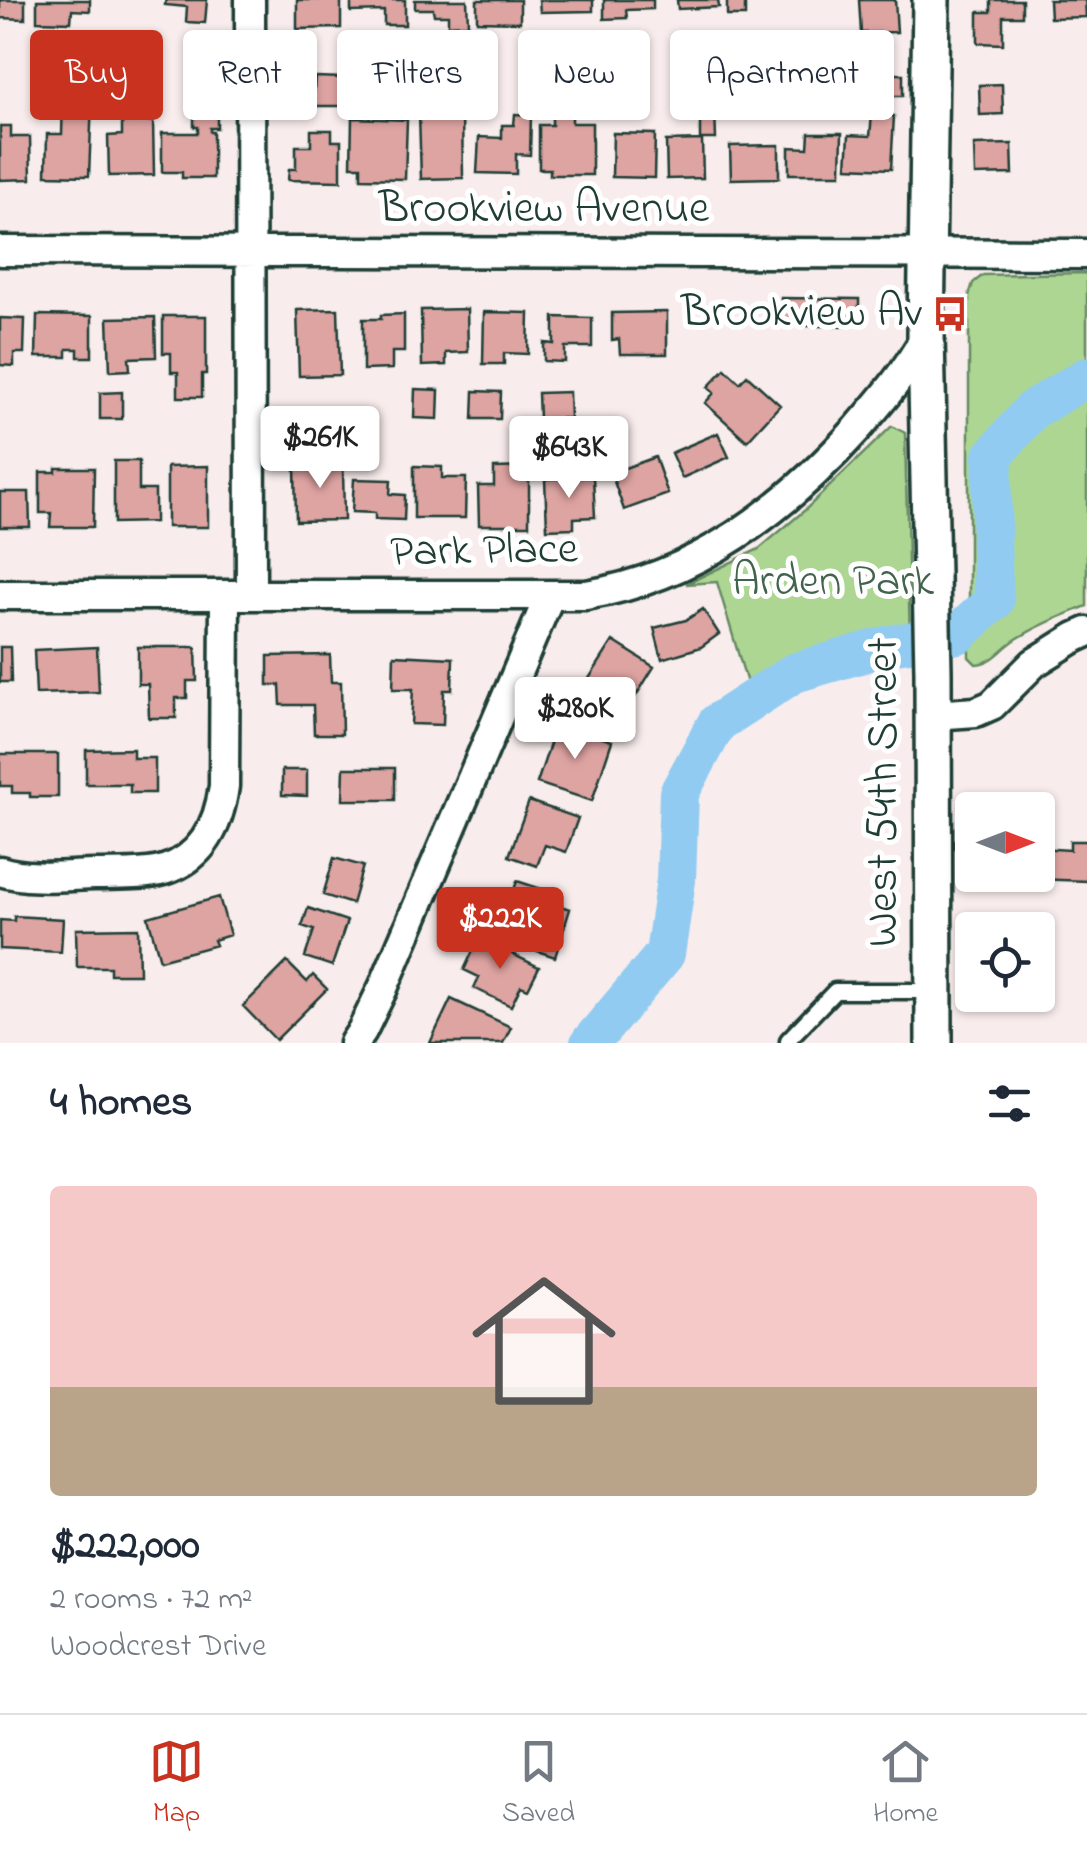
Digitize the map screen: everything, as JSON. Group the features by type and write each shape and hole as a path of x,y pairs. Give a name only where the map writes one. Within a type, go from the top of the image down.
{"street":[{"path":"0,871 40,877 163,871 188,858 208,838 220,813 238,595 250,251 250,0"},
{"name":"West 54th Street","path":"931,0 926,335 934,1043"},
{"name":"Brookview Avenue","path":"0,251 1087,254"},
{"name":"Park Place","path":"0,595 586,595 622,589 716,548 772,511 822,468 844,443 908,368 926,335"},
{"path":"354,1043 383,988 550,595"},
{"path":"933,715 976,712 992,705 1034,663 1087,632"}],"lane":[{"path":"788,1043 835,990 934,990"}],"green space":[{"name":"Arden Park","path":"1087,273 1087,606 1032,630 993,658 976,664 969,657 969,296 973,283 983,275"},
{"name":"Arden Park","path":"892,426 905,433 910,642 794,673 752,700 717,582 686,584 759,549"}],"building":[{"path":"0,0 25,0 25,19 0,18"},
{"path":"37,0 90,0 90,11 72,10 71,22 37,21"},
{"path":"166,0 207,0 205,23 186,22 187,7 165,5"},
{"path":"297,0 341,0 341,28 297,29"},
{"path":"351,0 405,0 405,25 384,25 384,11 351,12"},
{"path":"415,0 467,0 468,24 448,25 448,15 434,15 433,9 415,9"},
{"path":"477,0 520,0 520,22 477,21"},
{"path":"539,0 593,0 593,11 540,12"},
{"path":"604,0 653,0 653,9 626,10 627,18 604,19"},
{"path":"677,0 718,0 719,7 678,9"},
{"path":"727,0 745,0 745,16 727,16"},
{"path":"859,0 895,0 897,32 861,30"},
{"path":"991,0 1022,0 1022,16 1003,16 1003,44 978,43 978,12 991,12"},
{"path":"1049,0 1085,0 1086,17 1050,18"},
{"path":"894,74 903,74 903,96 894,96"},
{"path":"317,77 337,78 337,106 317,106"},
{"path":"1002,84 1003,114 980,115 979,85"},
{"path":"515,114 518,120 531,120 530,155 516,154 516,174 477,173 479,137 502,138 502,125 514,125"},
{"path":"62,120 91,120 89,176 46,175 47,134 62,134"},
{"path":"194,120 217,120 217,128 210,128 213,178 182,178 182,172 162,172 162,133 198,133 198,127 194,127"},
{"path":"352,120 407,120 405,179 361,178 361,166 351,166"},
{"path":"419,120 462,120 463,178 421,179"},
{"path":"552,120 592,123 592,175 550,175 550,169 539,169 539,125 552,125"},
{"path":"700,120 715,120 716,139 700,139"},
{"path":"872,120 894,120 891,169 847,167 849,135 870,136"},
{"path":"153,121 154,175 109,176 108,136 122,135 122,122"},
{"path":"0,126 11,126 11,137 30,137 31,179 0,180"},
{"path":"311,130 332,130 332,141 341,141 341,181 288,180 289,169 296,169 296,146 311,146"},
{"path":"613,133 655,134 654,178 612,177"},
{"path":"809,133 842,133 841,174 789,174 789,147 808,148"},
{"path":"702,140 703,178 667,179 666,141"},
{"path":"1012,144 1013,174 975,175 974,145"},
{"path":"779,145 779,178 731,179 730,146"},
{"path":"781,298 859,299 859,316 846,316 846,326 806,326 806,320 781,319"},
{"path":"338,309 340,375 299,376 297,310"},
{"path":"467,309 468,352 446,353 446,365 422,366 421,310"},
{"path":"484,312 529,313 528,354 504,353 504,364 483,364"},
{"path":"667,312 667,354 620,354 619,339 612,340 612,313"},
{"path":"404,314 404,352 392,352 392,369 363,370 363,319"},
{"path":"37,315 92,316 92,357 78,357 78,349 67,349 67,357 36,357"},
{"path":"163,316 206,316 202,397 178,397 178,372 171,372 171,353 163,353"},
{"path":"155,317 156,357 129,358 130,370 110,371 108,318"},
{"path":"554,317 592,318 592,347 565,347 565,362 544,361 544,343 554,344"},
{"path":"0,318 25,319 24,353 14,353 14,366 0,365"},
{"path":"725,369 740,383 747,375 780,405 747,441 705,403 714,393 708,387"},
{"path":"415,389 439,390 438,419 414,418"},
{"path":"474,391 501,392 500,419 473,419"},
{"path":"122,392 122,419 100,419 100,393"},
{"path":"569,392 570,418 539,419 538,393"},
{"path":"718,433 729,457 682,478 671,453"},
{"path":"336,456 336,467 343,467 344,520 296,521 295,464 315,464 315,457"},
{"path":"655,457 668,494 624,510 611,473"},
{"path":"114,461 139,461 139,490 155,490 155,522 114,523"},
{"path":"208,466 208,527 167,527 167,467"},
{"path":"414,466 442,467 442,478 466,478 465,518 414,518"},
{"path":"529,467 529,525 479,525 478,486 494,486 494,468"},
{"path":"56,468 94,468 93,527 50,527 51,513 40,513 40,472 56,472"},
{"path":"593,477 595,517 574,518 574,528 547,529 545,479"},
{"path":"354,479 391,480 390,494 405,495 404,520 375,519 375,513 352,512"},
{"path":"0,492 29,492 30,527 0,527"},
{"path":"703,609 719,634 701,647 662,659 654,628 686,620"},
{"path":"613,641 654,667 614,731 572,705"},
{"path":"0,647 10,647 11,682 0,682"},
{"path":"97,647 99,692 36,694 34,650"},
{"path":"138,647 196,647 197,681 187,681 187,698 176,698 176,718 149,718 148,684 138,684"},
{"path":"330,655 331,682 341,682 342,734 314,734 313,705 281,705 280,685 268,685 268,656"},
{"path":"394,655 453,658 452,690 444,690 443,725 411,724 413,689 393,689"},
{"path":"557,723 612,741 592,801 537,783"},
{"path":"133,749 133,758 155,758 155,793 130,793 130,784 86,784 86,750"},
{"path":"0,754 58,754 58,797 30,797 30,793 12,793 12,786 0,786"},
{"path":"344,768 395,768 395,800 343,800"},
{"path":"282,770 307,770 307,796 282,795"},
{"path":"529,801 578,818 566,852 545,845 537,866 509,856"},
{"path":"1070,841 1087,841 1087,881 1055,880 1055,849 1070,850"},
{"path":"334,858 363,866 352,904 323,895"},
{"path":"517,881 548,891 545,901 570,909 555,957 480,932 491,899 509,905"},
{"path":"219,897 230,935 214,940 216,945 160,960 148,917"},
{"path":"308,908 347,921 332,966 305,957 314,930 302,926"},
{"path":"14,916 63,919 61,952 0,949 0,920 14,921"},
{"path":"138,928 139,974 110,974 110,967 77,967 76,929"},
{"path":"479,938 539,967 528,989 521,986 511,1006 474,988 479,977 464,970"},
{"path":"287,962 307,982 313,975 327,989 276,1040 243,1006"},
{"path":"451,999 511,1027 503,1043 430,1043"}],"waterway":[{"path":"590,1043 665,954 676,880 679,793 717,723 794,673 890,645 958,634 994,601 993,456 1032,410 1087,377"}],"place":[{"name":"Brookview Av","path":"950,314"}]}
